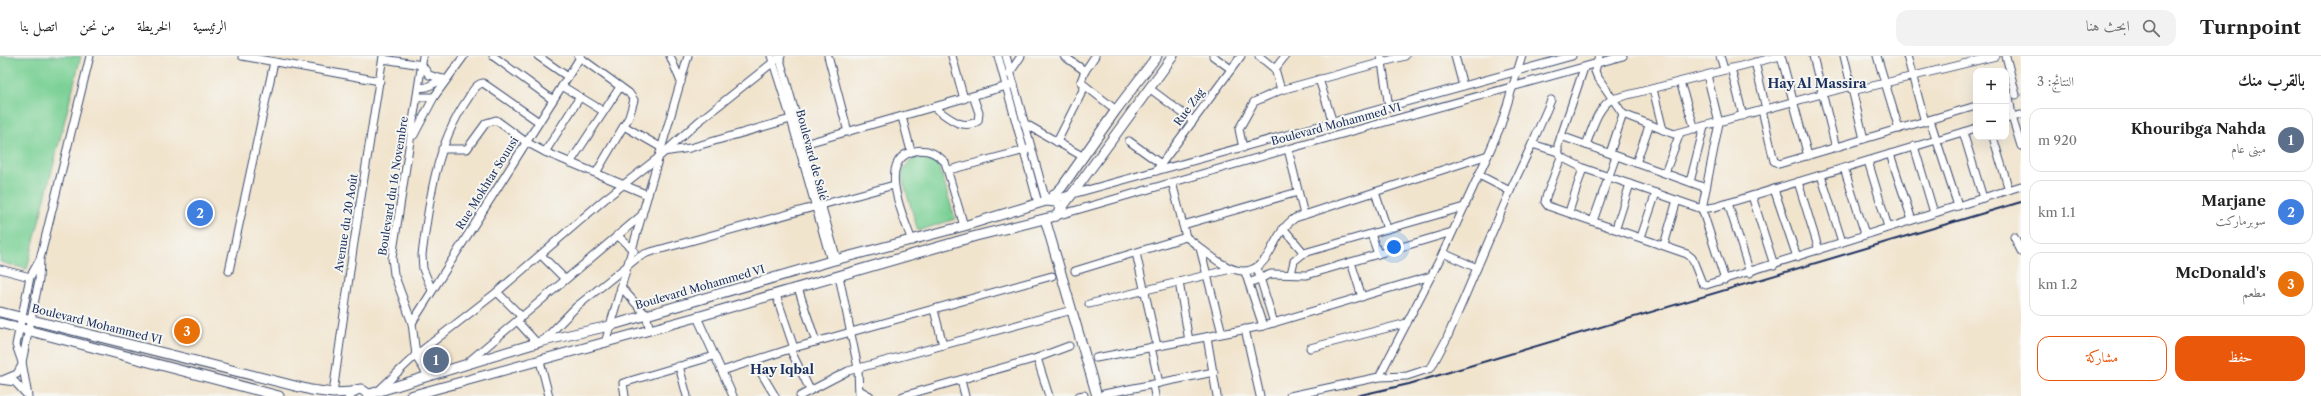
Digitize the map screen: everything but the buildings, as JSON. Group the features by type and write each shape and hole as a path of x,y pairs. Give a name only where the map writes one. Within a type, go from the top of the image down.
{"main road":[{"path":"1100,395 1044,220 1034,214 1034,208 1044,202 1062,186 1082,156 1157,56"},
{"path":"410,396 432,393 540,361 697,318 976,236 1044,220 1058,214 1173,56"},
{"path":"1044,202 1058,204 1058,214"},
{"name":"Boulevard Mohammed VI","path":"0,312 151,350 333,393 350,394 361,389 374,394 429,375 540,342 609,326 834,261 912,241 1044,202"},
{"name":"Boulevard Mohammed VI","path":"0,323 134,360 279,396"},
{"path":"416,355 429,375"}],"street":[{"path":"1,379 17,374 22,363 39,280 40,259 90,56"},
{"path":"242,56 380,81"},
{"name":"Boulevard du 16 Novembre","path":"416,355 412,323 394,274 392,258 423,56"},
{"path":"411,141 445,78 464,56"},
{"path":"493,56 553,100"},
{"path":"538,56 568,77"},
{"path":"670,56 681,82"},
{"path":"605,343 688,56"},
{"path":"828,56 848,132"},
{"path":"952,56 964,98"},
{"path":"998,56 1024,123 1028,149"},
{"path":"1006,56 1010,72"},
{"path":"1021,56 1010,72 1008,83 1044,202"},
{"path":"1064,56 1085,71"},
{"path":"1095,56 1085,71 1081,81 1085,86 1116,110"},
{"path":"1213,56 1231,69"},
{"name":"Rue Zag","path":"1156,171 1241,56"},
{"path":"1259,56 1275,68 1282,90"},
{"path":"1275,68 1285,56"},
{"path":"1243,148 1240,129 1254,102 1282,90 1382,59 1405,56"},
{"path":"1455,56 1463,86"},
{"path":"1379,377 1431,276 1488,155 1501,124 1522,56"},
{"name":"Boulevard Mohammed VI","path":"1044,202 1516,72 1555,59 1572,56"},
{"path":"1599,56 1596,64 1597,76 1623,114 1649,126 1680,133 1823,94 1884,83 1996,56"},
{"name":"Boulevard Mohammed VI","path":"1058,214 1623,56"},
{"path":"1720,56 1728,69 1743,116"},
{"path":"1586,145 1601,110 1606,103 1612,99 1780,56 1808,156"},
{"path":"1813,56 1836,148"},
{"path":"1844,56 1864,139"},
{"path":"1877,56 1898,129"},
{"path":"1907,56 1911,76 1928,121 1937,139 1958,206"},
{"path":"2006,56 2013,96 2009,118 2021,146"},
{"path":"383,57 422,65 429,75 445,78"},
{"name":"Avenue du 20 Août","path":"333,393 383,57"},
{"path":"580,57 632,96 634,103 624,126 596,173"},
{"name":"Rue Mokhtar Souusi","path":"412,323 580,57"},
{"path":"374,394 416,355 497,292 661,152 777,57"},
{"name":"Boulevard de Salé","path":"777,57 834,261"},
{"path":"1382,59 1389,107"},
{"path":"229,271 274,62"},
{"path":"1755,62 1776,164 1836,148 1973,107"},
{"path":"1584,68 1561,136 1560,154 1545,202 1548,206 1664,245 1692,258 1703,285 1750,273 1865,234 2021,186"},
{"path":"1707,75 1719,123 1702,209 1725,280"},
{"path":"419,88 427,87 445,78"},
{"path":"1319,79 1333,123"},
{"path":"1680,82 1695,129"},
{"path":"432,290 423,269 422,255 442,149 455,117 477,85 481,83 485,84 539,122"},
{"path":"804,144 935,108 1008,83"},
{"path":"562,86 603,111"},
{"path":"1057,142 1085,86"},
{"path":"570,163 620,87"},
{"path":"1149,88 1193,121"},
{"path":"1653,89 1663,130"},
{"path":"935,108 960,124 974,124 978,121 979,113 973,96"},
{"path":"417,98 434,97"},
{"path":"545,152 580,98"},
{"path":"1290,396 1379,377 1407,376 1424,372 1434,366 1551,100"},
{"path":"1380,110 1383,123"},
{"path":"1593,221 1610,176 1613,155 1623,114"},
{"path":"2009,118 2021,115"},
{"path":"902,117 911,151"},
{"path":"624,126 661,152 690,148 794,118"},
{"name":"Boulevard de Salé","path":"794,118 804,144 818,207"},
{"path":"442,149 467,149 486,123 492,120 500,122 526,142 545,152 648,195"},
{"path":"1024,123 1082,156"},
{"path":"1636,163 1649,126"},
{"path":"1690,182 1704,127"},
{"path":"1532,144 1560,154 1583,168 1610,176 1702,209 1752,196 1973,129"},
{"path":"1963,132 1983,198"},
{"path":"1665,173 1680,133"},
{"path":"1561,136 1706,188"},
{"path":"1994,140 2009,190"},
{"path":"1129,141 1161,164"},
{"path":"1914,146 1934,213"},
{"path":"949,170 1028,149"},
{"path":"1288,149 1304,215"},
{"path":"912,241 894,186 894,169 904,156 911,151 930,151 938,155 949,170 964,226"},
{"path":"1890,154 1912,220"},
{"path":"1172,182 1186,238 1231,269 1245,272 1257,268 1265,261 1283,228 1295,218 1488,155"},
{"path":"1207,158 1211,171"},
{"path":"1868,160 1888,227"},
{"path":"1569,212 1583,168"},
{"path":"1844,168 1865,234"},
{"path":"1479,175 1510,191"},
{"path":"1821,175 1842,242"},
{"path":"1142,176 1146,189"},
{"path":"1798,182 1819,250"},
{"path":"1616,228 1630,184"},
{"path":"497,292 540,342 576,307 638,258 894,186"},
{"path":"1774,189 1797,257"},
{"path":"1183,225 1298,192"},
{"path":"1375,192 1387,229"},
{"path":"1641,237 1656,193"},
{"path":"1752,196 1774,265"},
{"path":"1664,245 1677,200"},
{"path":"1728,203 1750,273"},
{"path":"1291,274 1294,261 1304,253 1464,207"},
{"path":"465,365 642,215"},
{"path":"1283,228 1304,253"},
{"path":"1249,283 1271,274 1307,275 1452,232"},
{"path":"1371,234 1378,254"},
{"path":"617,235 632,249 638,258"},
{"path":"2014,237 2021,251"},
{"path":"1075,271 1186,238"},
{"path":"1200,248 1222,333"},
{"path":"1136,253 1145,290 1154,347 1156,384 1155,396"},
{"path":"1442,253 1477,268"},
{"path":"541,255 565,279"},
{"path":"27,396 22,363 16,345 20,316 30,277 40,259"},
{"path":"1351,262 1362,297"},
{"path":"1257,268 1274,323"},
{"path":"0,269 30,277"},
{"path":"1089,304 1231,269"},
{"path":"1245,272 1263,326"},
{"path":"839,276 849,333 858,368 860,394 870,396"},
{"path":"722,372 816,342 1052,276"},
{"path":"1096,358 1263,326 1431,276"},
{"path":"1179,282 1189,341"},
{"path":"621,287 646,315 650,330"},
{"path":"798,288 816,342"},
{"path":"776,294 805,394 838,376 858,368 1072,310"},
{"path":"934,310 943,345"},
{"path":"697,318 734,396"},
{"path":"1310,348 1407,323"},
{"path":"1245,329 1260,396"},
{"path":"1207,337 1217,396"},
{"path":"903,396 1037,358 1069,346"},
{"path":"625,396 623,382 714,356"},
{"path":"1037,358 1049,396"},
{"path":"540,361 549,396"},
{"path":"754,361 775,396"},
{"path":"679,366 687,396"},
{"path":"1100,395 1214,372"},
{"path":"1,379 19,385 27,396"},
{"path":"961,380 965,396"}],"green space":[{"path":"0,56 81,56 27,269 0,262"},
{"path":"923,157 935,162 939,166 955,219 918,231 902,177 904,169 909,162"}],"railway":[{"path":"1356,396 1409,384 2021,202"}],"place":[{"name":"Marjane","path":"200,213"},
{"name":"McDonald's","path":"187,331"},
{"name":"Khouribga Nahda","path":"436,360"}],"district":[{"name":"Hay Al Massira","path":"1817,83"},
{"name":"Hay Iqbal","path":"782,369"}]}
